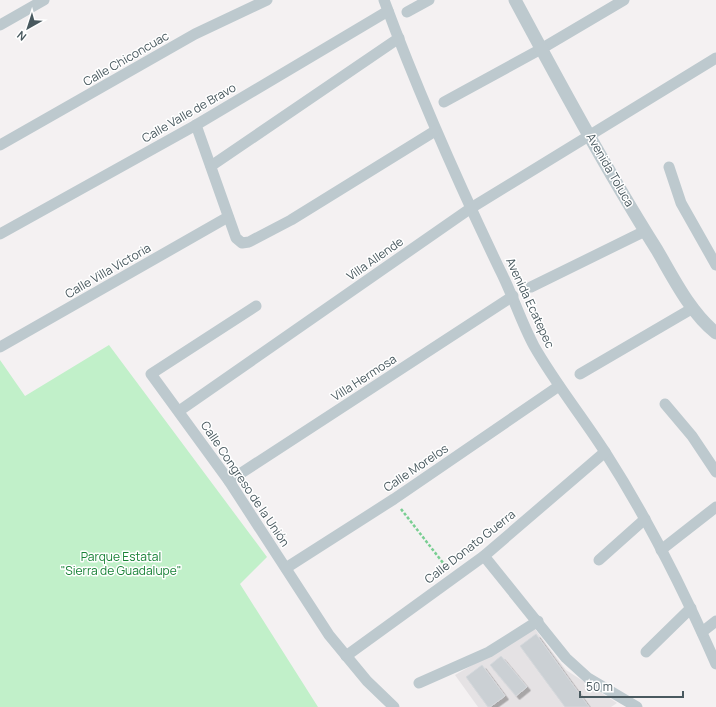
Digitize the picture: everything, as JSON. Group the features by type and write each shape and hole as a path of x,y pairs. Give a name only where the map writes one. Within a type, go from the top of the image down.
{"street":[{"path":"0,25 44,0"},
{"name":"Calle Chiconcuac","path":"0,145 195,34 267,0"},
{"name":"Avenida Ecatepec","path":"384,0 435,131 513,296 533,345 559,386 605,452 645,519 691,608 716,664"},
{"path":"407,12 429,0"},
{"name":"Avenida Toluca","path":"515,0 541,49 645,231 704,324 716,333"},
{"path":"444,102 541,49 624,0"},
{"name":"Calle Valle de Bravo","path":"0,234 196,125 388,11"},
{"path":"211,166 398,38"},
{"name":"Villa Allende","path":"179,411 471,208 591,136 716,58"},
{"path":"196,125 236,238 242,243 249,242 291,220 435,131"},
{"path":"669,167 680,203 716,265"},
{"name":"Calle Villa Victoria","path":"0,347 228,216"},
{"path":"531,287 645,231"},
{"name":"Villa Hermosa","path":"229,481 513,296"},
{"name":"Calle Congreso de la Unión","path":"256,306 151,374 229,481 329,635 367,681 394,707"},
{"path":"580,374 693,308"},
{"name":"Calle Morelos","path":"286,568 394,499 559,386"},
{"path":"665,404 692,436 716,472"},
{"name":"Calle Donato Guerra","path":"346,656 484,556 605,452"},
{"path":"661,550 716,507"},
{"path":"599,560 645,519"},
{"path":"484,556 538,621 566,658 588,678 637,707"},
{"path":"646,652 691,608"},
{"path":"419,683 489,652 538,621"},
{"path":"702,632 716,621"}],"path":[{"path":"394,499 455,578"}],"shaded area":[{"path":"535,629 566,670 617,703 611,707 478,707 455,675"}],"green space":[{"name":"Parque Estatal \"Sierra de Guadalupe\"","path":"109,345 267,557 240,584 318,707 0,707 0,360 25,396"}],"building":[{"path":"536,634 589,707 565,707 520,646"},
{"path":"501,656 527,687 516,696 490,665"},
{"path":"482,665 505,696 490,707 488,707 466,677"}]}
